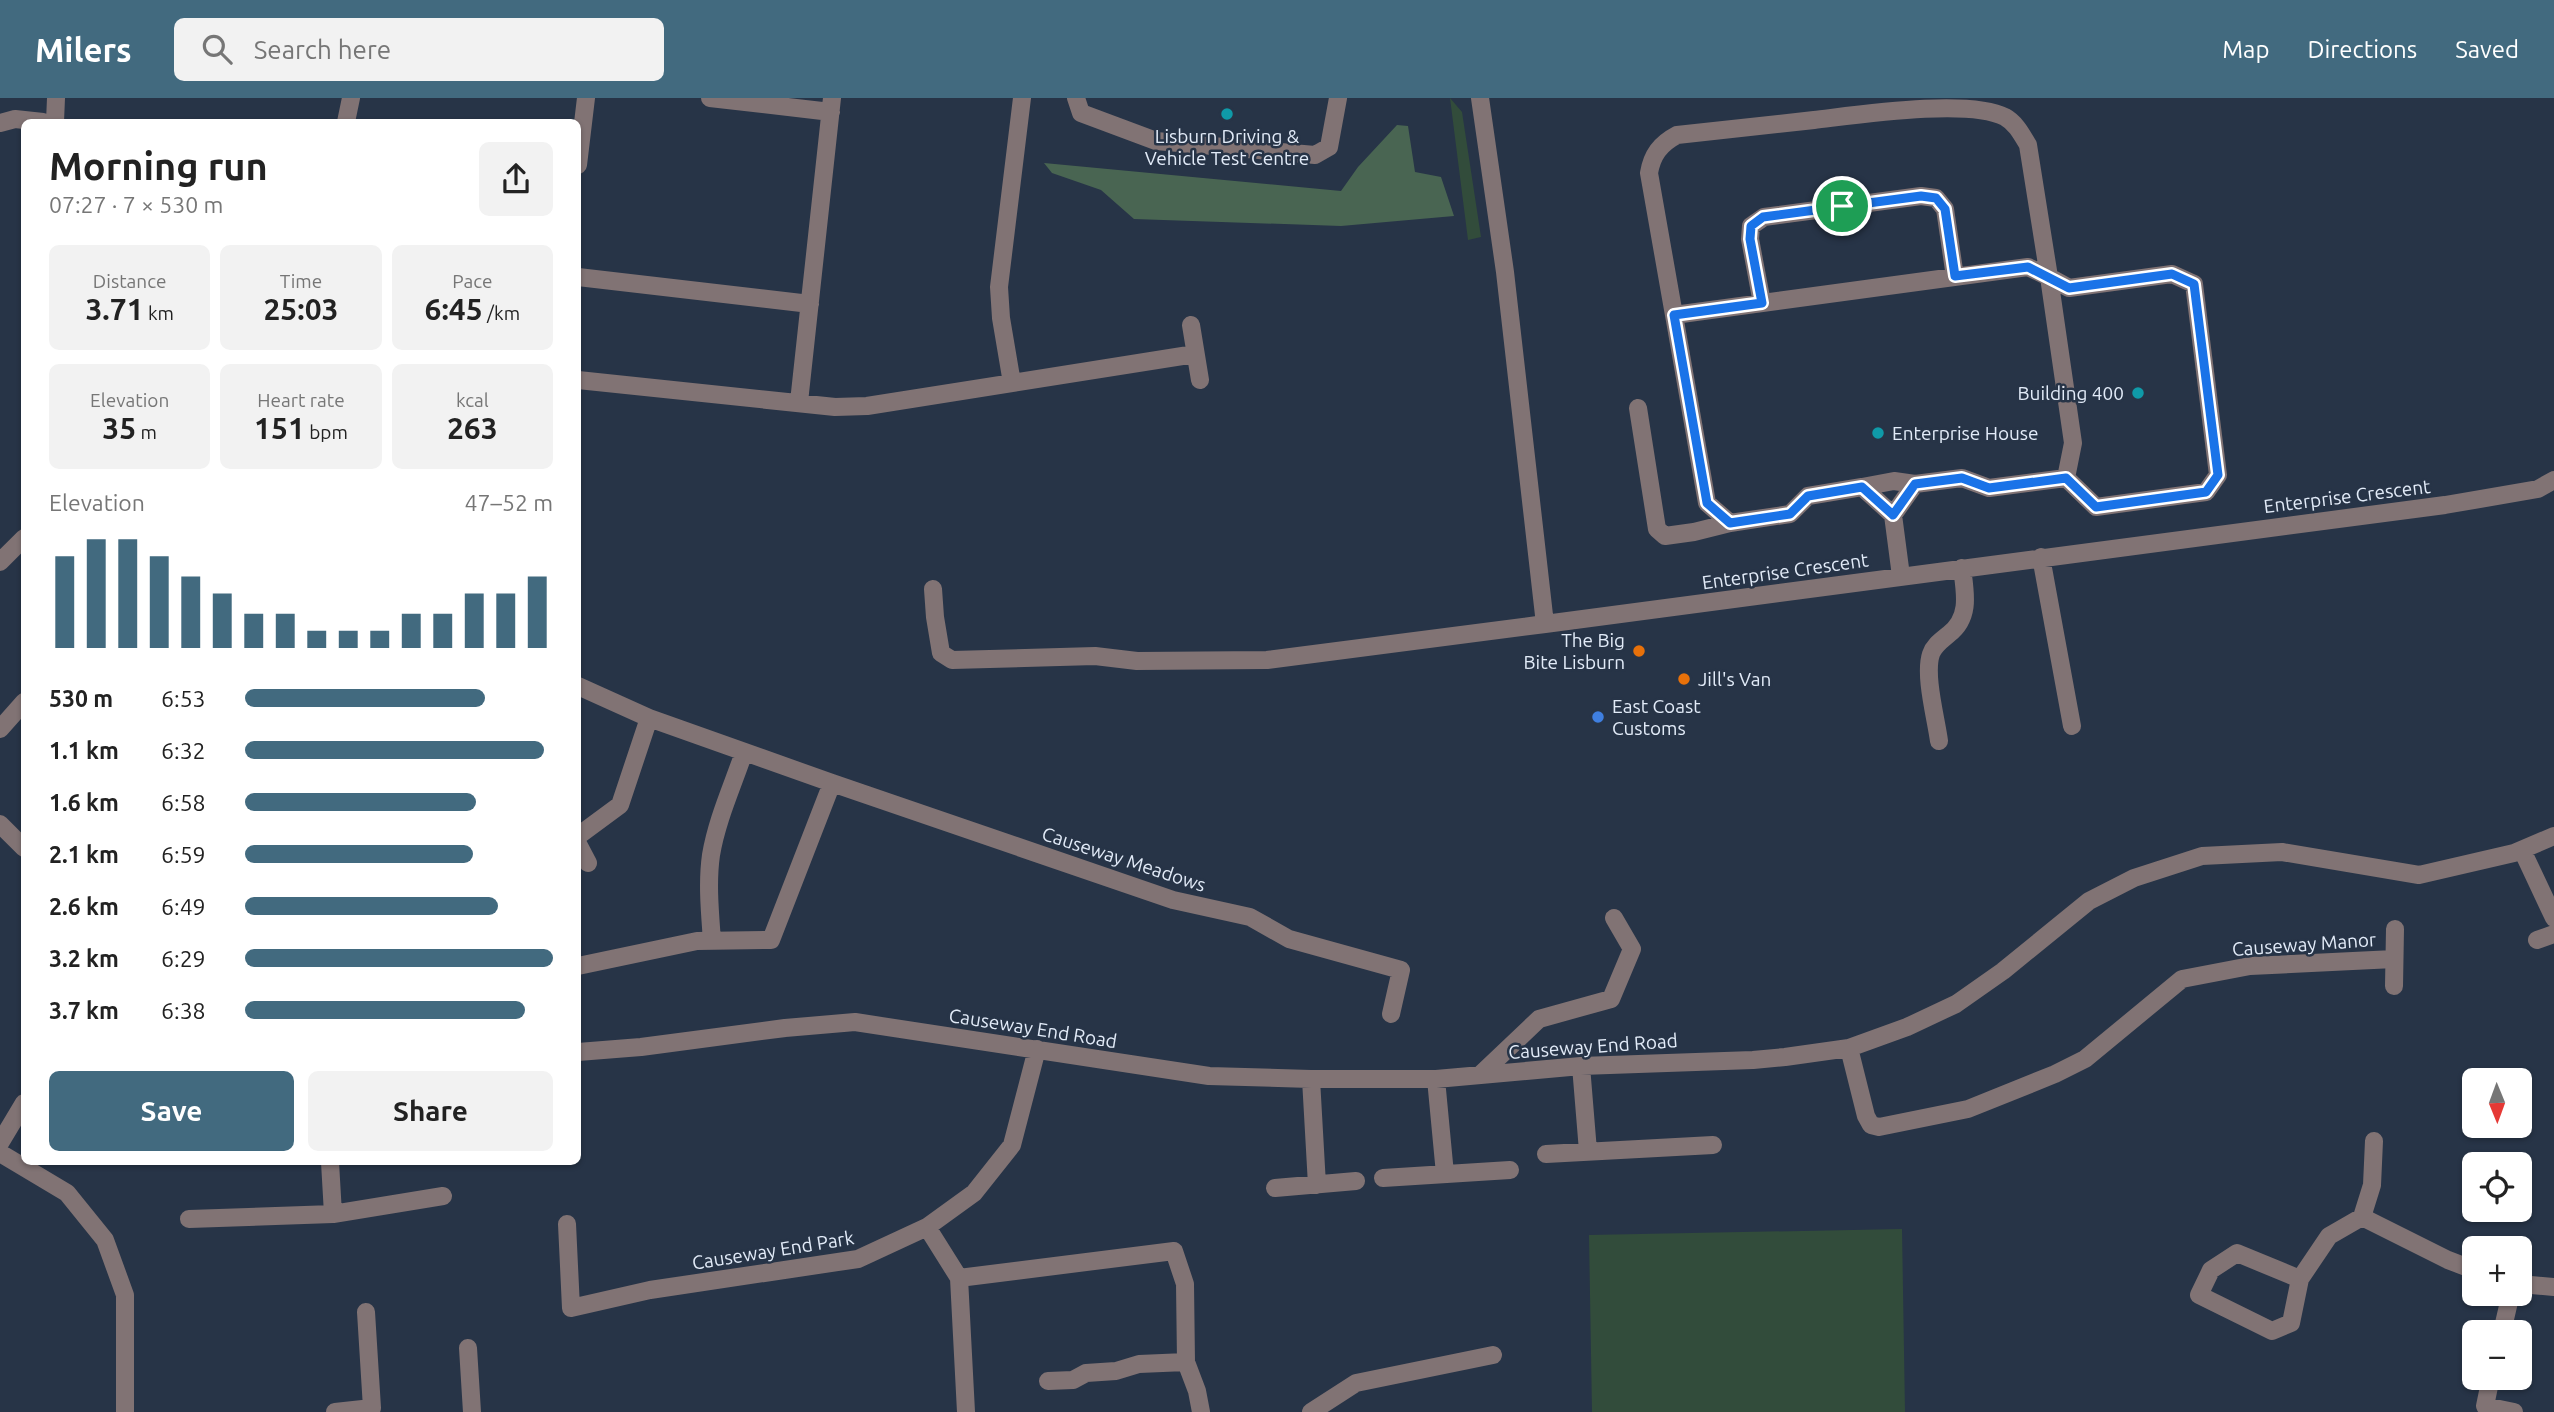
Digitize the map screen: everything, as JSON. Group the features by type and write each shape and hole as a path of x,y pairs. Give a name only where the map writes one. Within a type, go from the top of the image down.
{"street":[{"path":"55,119 56,98"},
{"path":"347,119 351,98"},
{"path":"581,140 586,98"},
{"path":"710,98 832,105 799,402"},
{"path":"1012,383 1001,318 999,287 1022,98"},
{"path":"1076,98 1081,113 1156,141 1315,155 1329,147 1338,98"},
{"path":"1480,98 1505,272 1545,624"},
{"path":"1730,523 1707,503 1649,173 1651,163 1663,142 1676,135 1895,110 1936,108 1976,110 2004,116 2016,126 2028,145 2073,443 2066,478"},
{"path":"0,123 21,120"},
{"path":"1762,303 1750,239 1751,226 1763,217 1921,196 1936,198 1945,209 1955,276"},
{"path":"1674,315 2028,267 2069,288 2172,274 2194,284 2218,475 2206,492 2096,507 2066,478"},
{"path":"581,276 810,304"},
{"path":"1191,325 1200,380"},
{"path":"581,380 835,407 867,406 1195,354"},
{"path":"1639,408 1657,529 1665,536 1790,514 1808,496 1894,481 1915,484 1962,478 1989,488 2066,478"},
{"name":"Enterprise Crescent","path":"933,589 934,617 942,653 952,660 1095,656 1137,661 1267,660 2445,505 2538,489 2554,480"},
{"path":"1893,515 1915,484"},
{"path":"1862,487 1893,515 1901,576"},
{"path":"0,562 21,541"},
{"path":"2041,557 2072,726"},
{"path":"1939,741 1929,671 1931,654 1938,642 1961,621 1965,610 1962,568"},
{"name":"Causeway Meadows","path":"581,687 649,718 832,783 1172,900 1250,917 1289,939 1401,970 1391,1014"},
{"path":"0,729 21,705"},
{"path":"581,834 620,805 649,718"},
{"path":"712,941 711,856 744,752"},
{"path":"581,965 697,941 771,940 832,783"},
{"path":"0,824 21,845"},
{"name":"Causeway End Road","path":"581,1052 855,1022 1209,1076 1436,1079 1581,1066 1753,1060 1849,1048 1907,1027 1956,1004 2003,971 2089,901 2134,878 2202,856 2281,852 2419,876 2522,850 2554,836"},
{"path":"581,850 587,863"},
{"path":"2522,850 2554,918"},
{"path":"1480,1075 1539,1019 1611,999 1632,949 1614,918"},
{"name":"Causeway Manor","path":"2394,986 2395,929"},
{"name":"Causeway Manor","path":"1849,1048 1866,1116 1871,1125 1879,1127 1968,1109 2055,1074 2085,1059 2182,979 2249,966 2394,959"},
{"name":"Causeway End Park","path":"567,1224 571,1308 650,1290 858,1259 927,1227 974,1193 1012,1145 1037,1049"},
{"path":"1581,1066 1588,1151"},
{"path":"1311,1079 1317,1185"},
{"path":"1436,1079 1445,1174"},
{"path":"0,1143 21,1108"},
{"path":"2300,1279 2237,1253 2211,1270 2199,1295 2272,1331 2291,1323 2300,1279 2329,1236 2361,1217 2372,1185 2374,1141"},
{"path":"1546,1154 1713,1145"},
{"path":"0,1153 67,1192 105,1240 125,1296 125,1412"},
{"path":"330,1165 333,1214"},
{"path":"1383,1178 1510,1170"},
{"path":"1275,1188 1356,1181"},
{"path":"189,1219 333,1214 443,1196"},
{"path":"2361,1217 2462,1266"},
{"path":"927,1227 959,1278 966,1412"},
{"path":"959,1278 1174,1251 1185,1284 1186,1362 1197,1391 1201,1412"},
{"path":"2532,1285 2554,1287"},
{"path":"335,1412 372,1408 366,1312"},
{"path":"468,1348 472,1412"},
{"path":"1311,1412 1356,1384 1493,1355"},
{"path":"1048,1381 1073,1380 1086,1373 1116,1371 1139,1364 1186,1362"},
{"path":"2488,1390 2484,1405 2514,1412"}],"green space":[{"path":"1450,98 1462,112 1481,237 1468,240"},
{"path":"1397,125 1408,126 1415,172 1441,177 1454,216 1341,226 1134,219 1101,190 1052,173 1044,163 1341,191 1358,167"},
{"path":"1902,1229 1905,1412 1592,1412 1589,1235"}],"place":[{"name":"Lisburn Driving & Vehicle Test Centre","path":"1227,114"},
{"name":"Building 400","path":"2138,393"},
{"name":"Enterprise House","path":"1878,433"},
{"name":"The Big Bite Lisburn","path":"1639,651"},
{"name":"Jill's Van","path":"1684,679"},
{"name":"East Coast Customs","path":"1598,717"}],"route":[{"path":"1921,196 1936,198 1945,209 1955,276 2028,267 2069,288 2172,274 2194,284 2218,475 2206,492 2096,507 2066,478 1989,488 1962,478 1915,484 1893,515 1862,487 1808,496 1790,514 1730,523 1707,503 1674,315 1762,303 1750,239 1751,226 1763,217 1842,206 1921,196"}]}
